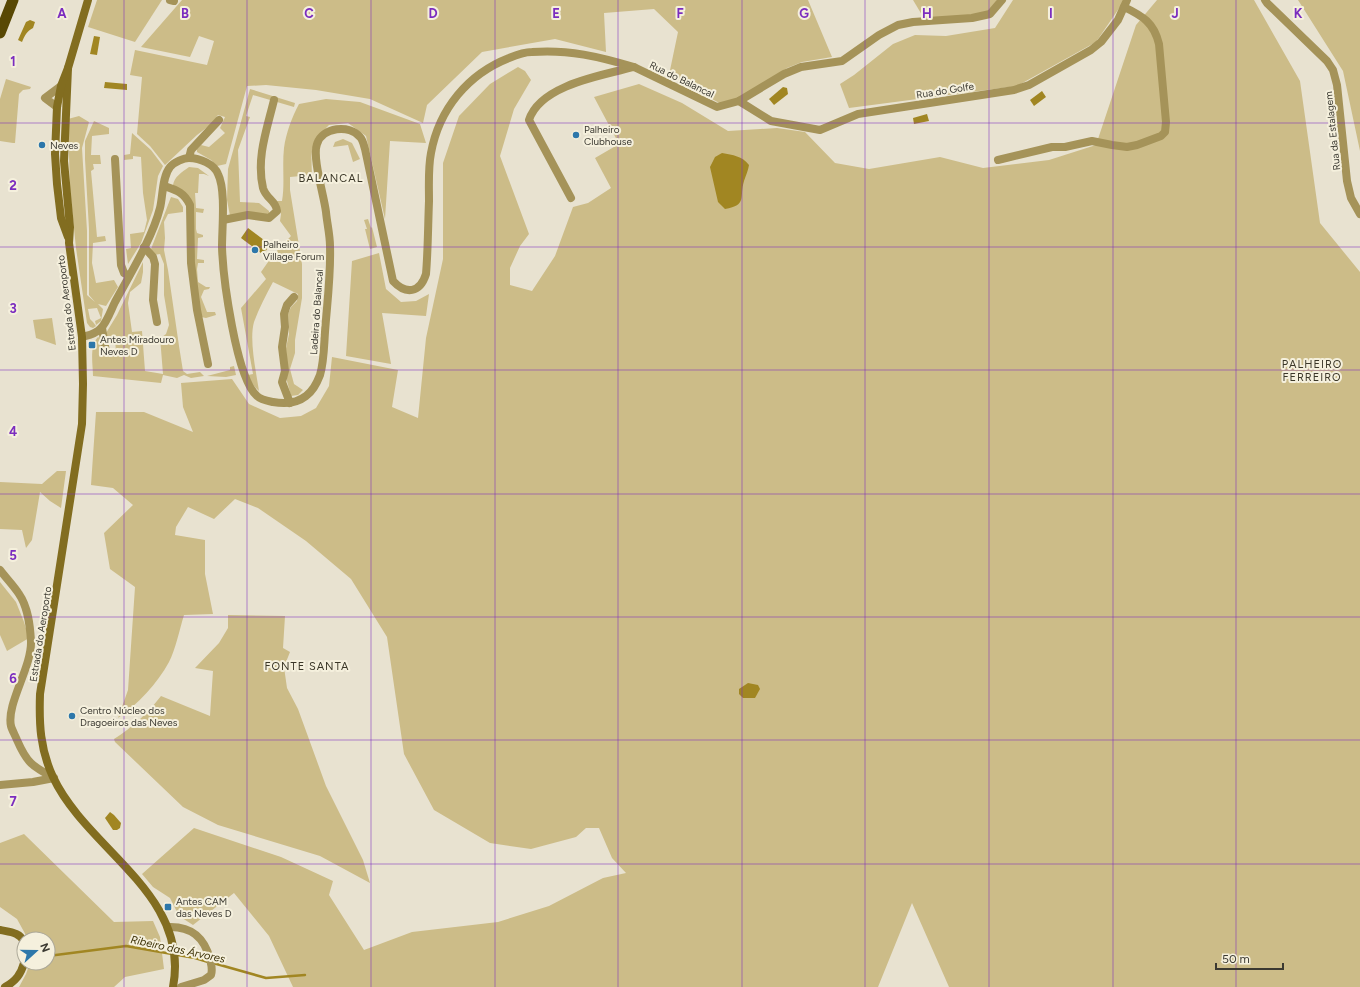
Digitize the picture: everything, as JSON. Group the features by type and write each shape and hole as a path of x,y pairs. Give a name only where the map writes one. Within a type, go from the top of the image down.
{"highway":[{"path":"0,33 13,0"}],"main road":[{"name":"Estrada do Aeroporto","path":"88,0 68,68 61,86 57,107 55,147 57,184 61,218 69,243 82,337 82,424 40,694 40,732 45,757 54,778 72,806 150,896 163,916 170,931 176,959 173,987"},
{"name":"Estrada do Aeroporto","path":"68,68 64,152 70,227 69,243"},
{"path":"57,107 60,117 64,152"},
{"path":"0,930 16,934"},
{"path":"5,987 18,978 21,971"}],"street":[{"path":"170,0 174,0"},
{"name":"Rua do Balancal","path":"571,198 529,120 532,112 546,98 565,86 634,67 718,107 739,101 784,74 801,67 842,61 859,48 898,25 913,22 978,17 990,14 1002,0"},
{"name":"Rua da Estalagem","path":"1265,0 1327,61 1333,70 1337,85 1351,198 1360,214"},
{"path":"998,160 1052,147 1070,146 1092,141 1112,146 1127,147 1161,136 1165,132 1166,122 1157,35 1151,25 1144,18 1125,4"},
{"name":"Rua do Golfe","path":"739,101 771,121 820,130 858,114 1014,90 1029,85 1090,50 1101,42 1118,20 1125,4"},
{"name":"Ladeira do Balancal","path":"290,403 305,397 312,390 320,373 323,357 330,280 330,245 326,209 316,157 317,144 323,135 340,128 350,130 360,137 365,149 393,281 403,290 410,290 418,288 424,282 426,274 431,153 436,133 442,117 461,90 473,79 498,62 530,52 547,51 587,54 634,67"},
{"path":"57,107 45,98 61,86"},
{"path":"223,220 248,215 269,218 277,211 276,205 264,193 261,161 263,144 274,100"},
{"path":"189,158 191,150 219,120"},
{"path":"82,337 94,334 102,328 144,247 159,209 166,177 170,167 179,161 189,158 203,160 212,166 218,173 221,186 223,220 222,246 228,304 244,377 252,391 258,397 274,402 290,403 282,382 285,371 282,347 285,327 284,314 287,305 294,297"},
{"path":"115,159 121,265 124,273 129,276"},
{"path":"164,186 177,190 186,197 190,205 191,263 208,364"},
{"path":"144,247 153,257 155,264 153,300 157,322"},
{"path":"102,328 106,352"},
{"path":"0,570 19,594 24,603 28,615 31,642 28,666 12,706 11,725 26,757 33,766 54,778"},
{"path":"0,784 33,782 54,778"},
{"path":"170,931 182,927 196,934 207,949 212,967 211,975 204,980 181,987"}],"shaded area":[{"path":"97,0 162,0 135,42 88,27"},
{"path":"182,0 808,0 832,57 802,62 787,68 742,99 721,104 669,75 678,32 654,9 604,13 606,52 555,39 482,52 427,105 423,123 370,99 316,90 266,85 247,86 226,164 217,166 211,160 197,152 197,149 201,145 209,147 225,133 220,128 225,117 218,115 210,125 165,165 150,146 137,134 142,77 130,75 135,50 207,65 214,41 199,36 190,57 141,47"},
{"path":"913,0 997,0 989,14 925,20"},
{"path":"1013,0 1123,0 1122,4 1096,42 1017,86 849,108 840,84 854,75 893,44 915,35 946,36 995,28"},
{"path":"1157,0 1254,0 1300,81 1320,223 1360,272 1360,987 949,987 912,903 878,987 293,987 269,936 234,893 193,925 179,916 170,898 153,887 142,874 194,828 281,857 333,881 329,895 364,950 412,932 498,922 549,906 603,878 626,873 612,858 599,828 586,828 576,837 531,849 490,843 434,810 404,754 387,637 351,579 306,541 258,508 235,499 214,519 188,507 176,527 175,535 205,540 205,574 213,614 184,615 173,652 169,662 159,678 133,706 118,718 128,690 135,587 110,569 104,533 133,505 113,488 91,485 96,412 144,412 193,432 183,407 181,383 232,379 249,404 280,418 301,416 316,408 329,386 332,357 398,370 392,407 418,418 426,338 443,259 443,163 459,116 490,84 518,67 525,71 531,80 514,109 500,156 529,234 520,246 510,268 510,285 532,291 555,256 573,207 588,203 611,188 595,158 619,144 594,97 639,84 682,103 728,131 777,128 805,132 835,163 869,169 940,157 983,168 1049,160 1096,145 1136,25"},
{"path":"1298,0 1360,0 1360,151 1343,71"},
{"path":"30,20 35,22 33,28 29,30 22,42 18,40 26,22"},
{"path":"94,36 100,37 97,55 90,54"},
{"path":"6,79 31,87 30,89 23,90 19,94 15,143 0,141 0,99"},
{"path":"105,82 127,84 127,90 104,88"},
{"path":"783,87 787,88 788,94 774,105 769,99"},
{"path":"250,89 295,103 294,107 253,95 246,116 250,117 238,150 240,202 259,203 269,211 269,216 230,216 227,200 228,169"},
{"path":"1042,91 1046,97 1034,106 1030,100"},
{"path":"326,99 360,102 420,124 426,143 390,141 385,219 366,136 348,123 329,125 318,137 312,153 312,175 290,177 290,190 302,264 302,298 295,340 295,353 290,369 294,384 303,390 298,395 291,396 287,381 286,348 289,334 288,314 291,307 297,301 298,294 273,282 258,312 253,329 252,338 259,391 254,386 248,375 253,374 241,308 266,279 261,272 273,255 291,236 280,221 281,214 275,201 282,201 284,148 292,120 299,104"},
{"path":"927,114 929,121 914,124 913,118"},
{"path":"79,116 89,122 82,148 87,231 87,295 95,302 89,295 89,229 85,141 94,121 109,128 109,134 92,136 91,155 100,155 101,164 93,164 94,169 91,171 97,237 105,236 106,241 93,243 92,263 96,283 114,280 118,287 106,306 98,304 103,309 101,321 96,325 95,321 101,318 97,308 88,309 90,319 96,326 93,328 87,323 76,248 70,190 68,119"},
{"path":"132,133 151,150 163,166 158,176 153,210 141,243 128,264 126,249 131,248 130,234 144,232 147,220 143,193 141,157 133,156 133,159 124,160 124,155 130,154"},
{"path":"343,139 352,143 360,159 353,162 348,145 333,147 335,142"},
{"path":"722,153 734,155 749,165 740,203 725,209 718,202 710,167 715,157"},
{"path":"189,167 198,168 209,176 199,174 198,193 195,193 196,208 204,209 203,213 196,212 197,233 203,235 203,237 198,238 197,259 204,260 204,263 198,263 198,282 206,287 210,287 209,289 204,290 201,297 207,312 215,312 216,315 206,318 201,317 195,274 195,262 192,246 192,208 173,185 177,177"},
{"path":"171,197 178,199 183,207 183,212 168,214 164,222 164,250 183,371 187,374 200,372 204,376 191,378 184,375 177,378 163,375 161,383 93,376 93,345 98,337 101,339 105,354 116,352 115,339 107,340 106,333 117,315 143,262 141,283 130,292 128,303 132,332 142,331 145,371 163,374 160,337 166,334 169,325 164,295 164,264 160,254 154,255 151,249"},
{"path":"368,219 371,228 372,227 377,247 370,249 364,220"},
{"path":"248,228 268,243 266,246 267,250 261,253 241,238"},
{"path":"379,253 386,289 401,302 416,301 429,294 426,316 382,313 391,364 346,356 352,261"},
{"path":"52,318 56,345 36,338 33,320"},
{"path":"234,366 236,375 226,377 207,376 230,370 230,367"},
{"path":"57,471 66,471 61,508 40,492 32,540 26,548 22,530 0,529 0,482 42,484"},
{"path":"0,582 16,602 29,638 7,651 0,635"},
{"path":"228,615 285,616 283,648 290,652 284,667 287,688 298,709 326,786 363,860 370,883 320,856 218,825 183,807 115,742 114,739 139,720 161,696 210,716 213,671 195,668 219,643 228,628"},
{"path":"748,683 758,685 760,689 755,698 743,698 739,694 739,689"},
{"path":"110,812 121,823 120,828 117,830 113,830 105,818"},
{"path":"24,834 114,922 153,921 160,937 164,969 125,977 114,987 19,987 27,971 56,971 56,931 24,931 17,919 0,907 0,843"}],"waterway":[{"name":"Ribeiro das Árvores","path":"56,955 126,946 195,958 208,962"},
{"name":"Ribeiro das Árvores","path":"213,963 266,978 305,975"}],"place":[{"name":"Palheiro Clubhouse","path":"576,135"},
{"name":"Neves","path":"42,145"},
{"name":"Palheiro Village Forum","path":"255,250"},
{"name":"Antes Miradouro Neves D","path":"92,345"},
{"name":"Centro Núcleo dos Dragoeiros das Neves","path":"72,716"},
{"name":"Antes CAM das Neves D","path":"168,907"}],"district":[{"name":"BALANCAL","path":"331,178"},
{"name":"PALHEIRO FERREIRO","path":"1312,370"},
{"name":"FONTE SANTA","path":"307,666"}]}
